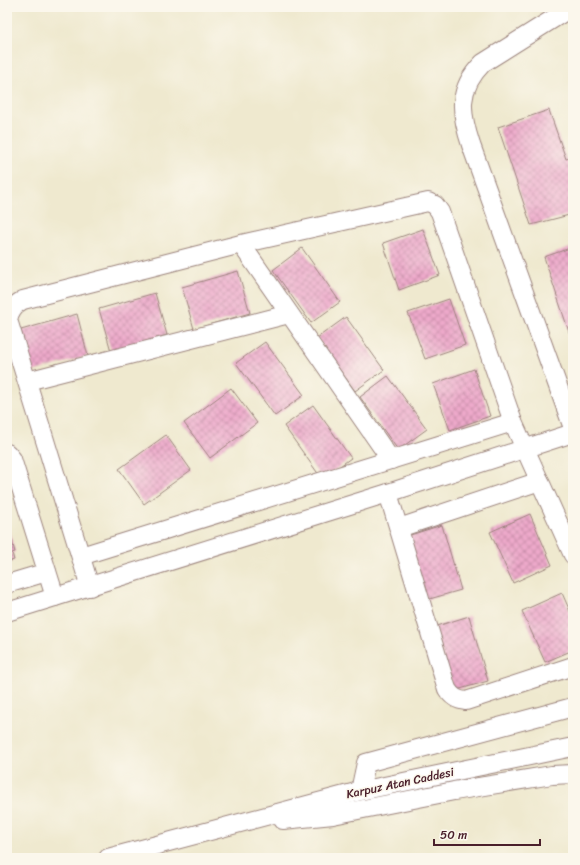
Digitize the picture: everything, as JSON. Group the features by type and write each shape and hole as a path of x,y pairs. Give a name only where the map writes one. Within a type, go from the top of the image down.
{"street":[{"path":"572,7 483,63 470,77 466,86 462,107 471,145 573,428"},
{"path":"90,586 8,320 11,311 17,303 22,300 241,244 428,202 435,205 440,212 513,422 573,555"},
{"path":"241,244 391,460"},
{"path":"27,381 289,314"},
{"path":"81,556 513,422"},
{"path":"7,612 388,493 573,433"},
{"path":"7,453 12,459 56,597"},
{"path":"399,528 540,481"},
{"path":"388,493 447,689 453,697 466,701 573,666"},
{"path":"7,584 47,572"},
{"path":"360,791 366,763 573,707"},
{"name":"Karpuz Atan Caddesi","path":"108,858 360,791 573,747"},
{"name":"Karpuz Atan Caddesi","path":"229,826 333,815 462,790 552,775 573,774"}],"building":[{"path":"549,110 566,159 573,157 573,214 531,225 498,127"},
{"path":"423,229 440,275 399,290 383,243"},
{"path":"573,247 573,344 544,257"},
{"path":"302,248 340,302 311,323 273,270"},
{"path":"238,271 250,313 194,329 182,287"},
{"path":"155,293 167,335 111,351 99,309"},
{"path":"449,299 465,345 425,359 408,313"},
{"path":"77,314 88,356 32,372 21,330"},
{"path":"346,317 384,370 355,391 317,338"},
{"path":"265,342 304,395 275,416 236,363"},
{"path":"474,369 490,416 450,430 433,384"},
{"path":"388,376 427,429 398,450 360,397"},
{"path":"231,388 257,423 210,458 184,423"},
{"path":"313,405 351,458 322,479 284,426"},
{"path":"166,435 191,470 144,504 119,469"},
{"path":"530,514 552,565 513,583 490,532"},
{"path":"442,525 461,590 426,600 407,536"},
{"path":"9,531 15,552 12,553 14,560 7,562 7,532"},
{"path":"562,593 573,618 573,650 545,662 522,611"},
{"path":"469,616 488,681 453,691 434,627"}]}
